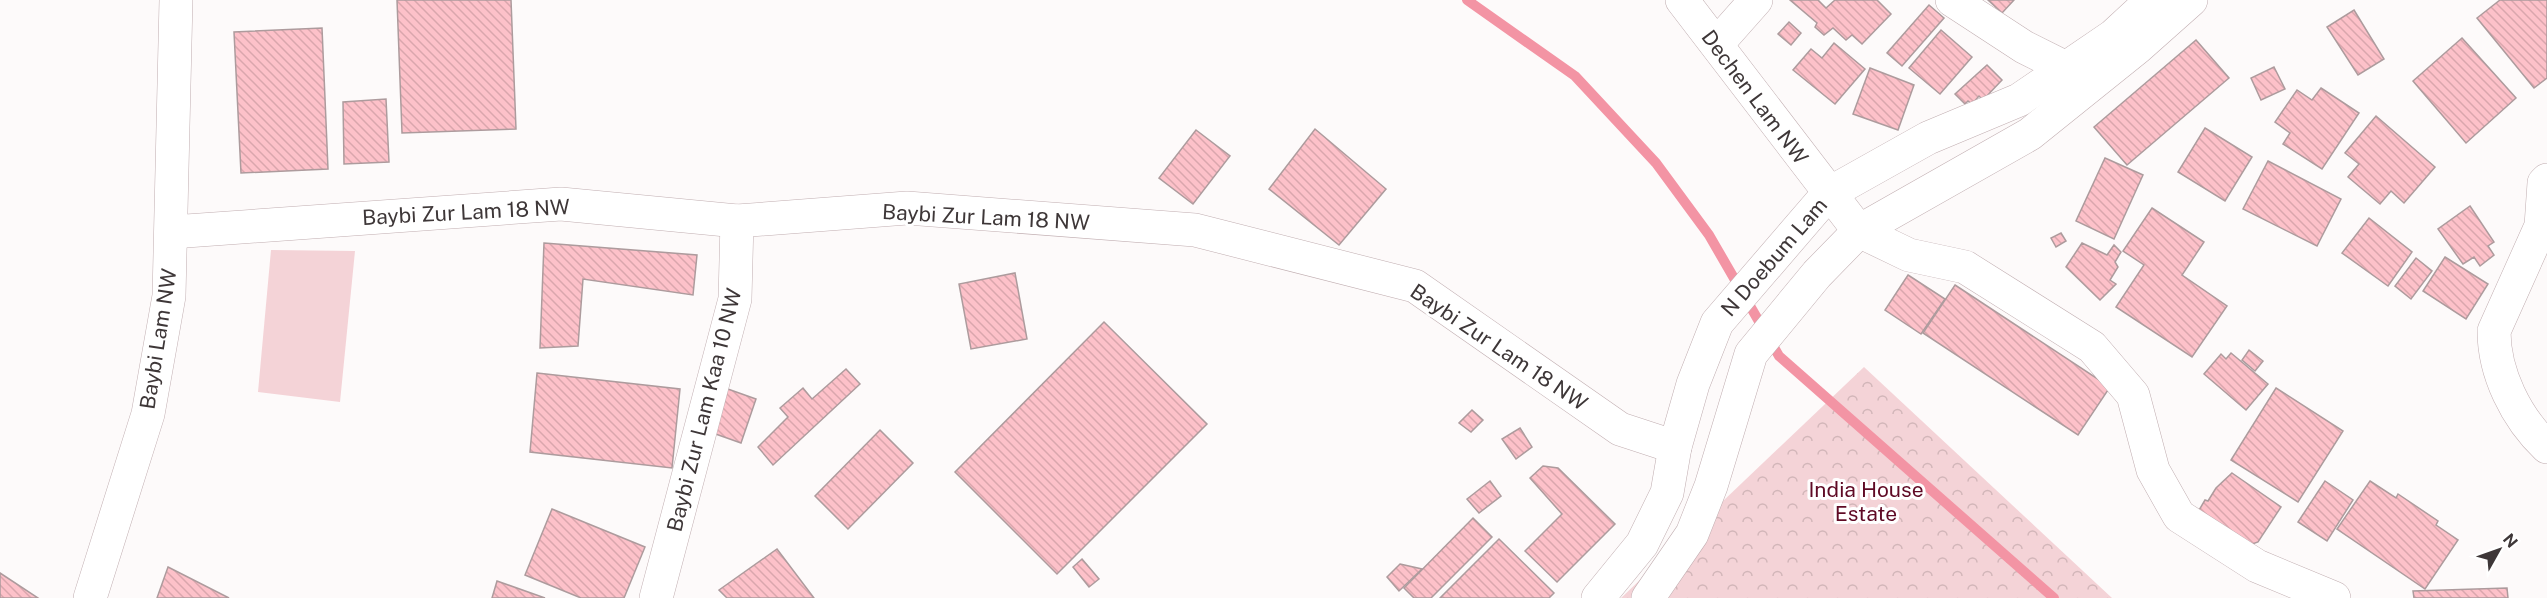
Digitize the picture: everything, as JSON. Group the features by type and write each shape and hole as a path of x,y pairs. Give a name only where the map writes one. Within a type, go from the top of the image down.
{"street":[{"name":"Baybi Lam NW","path":"90,598 148,414 169,296 176,0"},
{"name":"Dechen Lam NW","path":"1682,0 1828,194 1859,231"},
{"path":"1717,44 1756,0"},
{"path":"1952,0 1960,2 2024,47 2064,68"},
{"name":"N Doebum Lam","path":"1598,598 1642,544 1667,493 1675,447 1693,384 1717,323 1828,194 1928,138 2019,100 2113,36 2152,0"},
{"path":"1648,598 1696,524 1712,486 1751,354 1800,294 1859,231 2030,134 2137,48 2191,0"},
{"path":"2547,180 2544,183 2541,226 2494,330 2498,367 2512,399 2534,435 2547,447"},
{"name":"Baybi Zur Lam 18 NW","path":"172,232 561,204 737,220 907,208 1195,230 1415,286 1620,429 1675,447"},
{"name":"Baybi Zur Lam Kaa 10 NW","path":"656,598 735,298 737,220"},
{"path":"1859,231 1909,255 1965,267 2092,347 2133,395 2153,470 2179,516 2258,566 2334,598"}],"green space":[{"path":"271,250 355,251 340,402 258,392"},
{"name":"India House Estate","path":"1864,367 2112,598 1621,598"}],"building":[{"path":"397,0 511,0 516,129 402,133"},
{"path":"1790,0 1818,0 1826,8 1835,0 1877,0 1891,14 1862,44 1852,35 1846,40 1833,28 1824,35 1815,27 1817,23"},
{"path":"1988,0 2014,0 2002,13"},
{"path":"2500,0 2547,0 2547,78 2534,88 2477,18"},
{"path":"1929,5 1944,18 1902,66 1887,53"},
{"path":"2354,10 2384,59 2358,75 2327,27"},
{"path":"1789,22 1801,33 1791,45 1778,34"},
{"path":"322,28 328,169 241,173 234,32"},
{"path":"1941,30 1972,57 1940,94 1909,68"},
{"path":"2462,38 2516,98 2466,143 2413,81"},
{"path":"2196,40 2229,78 2127,165 2094,127"},
{"path":"1834,43 1865,69 1835,104 1793,70 1811,49 1822,58"},
{"path":"1987,65 2002,80 1983,100 1979,96 1972,104 1968,101 1965,104 1955,94"},
{"path":"2274,67 2285,89 2261,100 2251,78"},
{"path":"1870,68 1914,85 1898,130 1853,114"},
{"path":"2321,88 2359,113 2322,169 2283,144 2290,133 2275,122 2297,90 2312,100"},
{"path":"386,99 389,162 344,164 343,102"},
{"path":"2376,116 2435,167 2404,203 2391,191 2380,204 2348,177 2359,164 2345,153"},
{"path":"2205,128 2252,157 2225,201 2178,172"},
{"path":"1315,129 1386,189 1339,245 1269,189"},
{"path":"1196,130 1230,156 1193,204 1159,178"},
{"path":"2105,158 2143,175 2114,239 2076,221"},
{"path":"2268,161 2341,199 2317,246 2243,209"},
{"path":"2470,206 2494,242 2488,246 2494,255 2480,266 2474,257 2463,264 2438,229"},
{"path":"2152,208 2204,242 2182,275 2227,306 2192,357 2116,307 2144,265 2123,251"},
{"path":"2369,218 2412,252 2388,286 2342,253"},
{"path":"2061,233 2066,241 2056,247 2051,238"},
{"path":"544,243 697,255 693,295 583,279 578,346 540,348"},
{"path":"2082,243 2107,255 2114,245 2121,252 2115,262 2118,267 2110,280 2116,284 2100,300 2066,267"},
{"path":"2445,257 2488,284 2466,319 2423,291"},
{"path":"2416,258 2432,271 2411,299 2395,286"},
{"path":"1015,273 1027,339 971,349 959,284"},
{"path":"1908,275 1945,299 1921,334 1885,310"},
{"path":"1955,285 2110,387 2078,435 1923,333"},
{"path":"1104,322 1207,424 1057,574 955,472"},
{"path":"2249,350 2263,361 2255,371 2242,360"},
{"path":"2231,353 2268,384 2246,410 2204,374 2221,354 2226,359"},
{"path":"846,369 860,384 773,465 758,447 788,417 780,408 803,388 812,399"},
{"path":"537,373 680,389 672,468 530,452"},
{"path":"725,388 756,399 741,443 710,432"},
{"path":"2276,388 2343,431 2298,502 2231,460"},
{"path":"1472,410 1483,420 1471,432 1459,423"},
{"path":"1520,428 1532,447 1516,459 1502,439"},
{"path":"880,430 913,463 848,529 815,496"},
{"path":"1543,466 1558,468 1615,524 1557,582 1525,551 1562,514 1530,478"},
{"path":"2232,473 2281,507 2258,542 2247,546 2195,517 2205,500 2208,501 2216,488"},
{"path":"1490,481 1501,496 1479,513 1467,499"},
{"path":"2325,481 2353,500 2327,541 2298,522"},
{"path":"2370,481 2396,498 2398,494 2438,521 2436,525 2458,540 2425,589 2337,529"},
{"path":"552,509 645,547 624,598 581,598 525,575"},
{"path":"1473,518 1492,537 1431,598 1414,598 1404,588"},
{"path":"1499,539 1554,593 1549,598 1440,598"},
{"path":"777,549 814,598 727,598 719,590"},
{"path":"1082,559 1099,579 1089,587 1073,567"},
{"path":"1400,564 1422,569 1399,591 1387,577"},
{"path":"168,567 229,598 157,598"},
{"path":"0,573 38,598 0,598"},
{"path":"497,581 545,598 492,598"},
{"path":"2507,588 2508,598 2414,598 2413,591"}],"waterway":[{"path":"1467,0 1575,76 1656,163 1709,235 1779,356 2054,598"}]}
